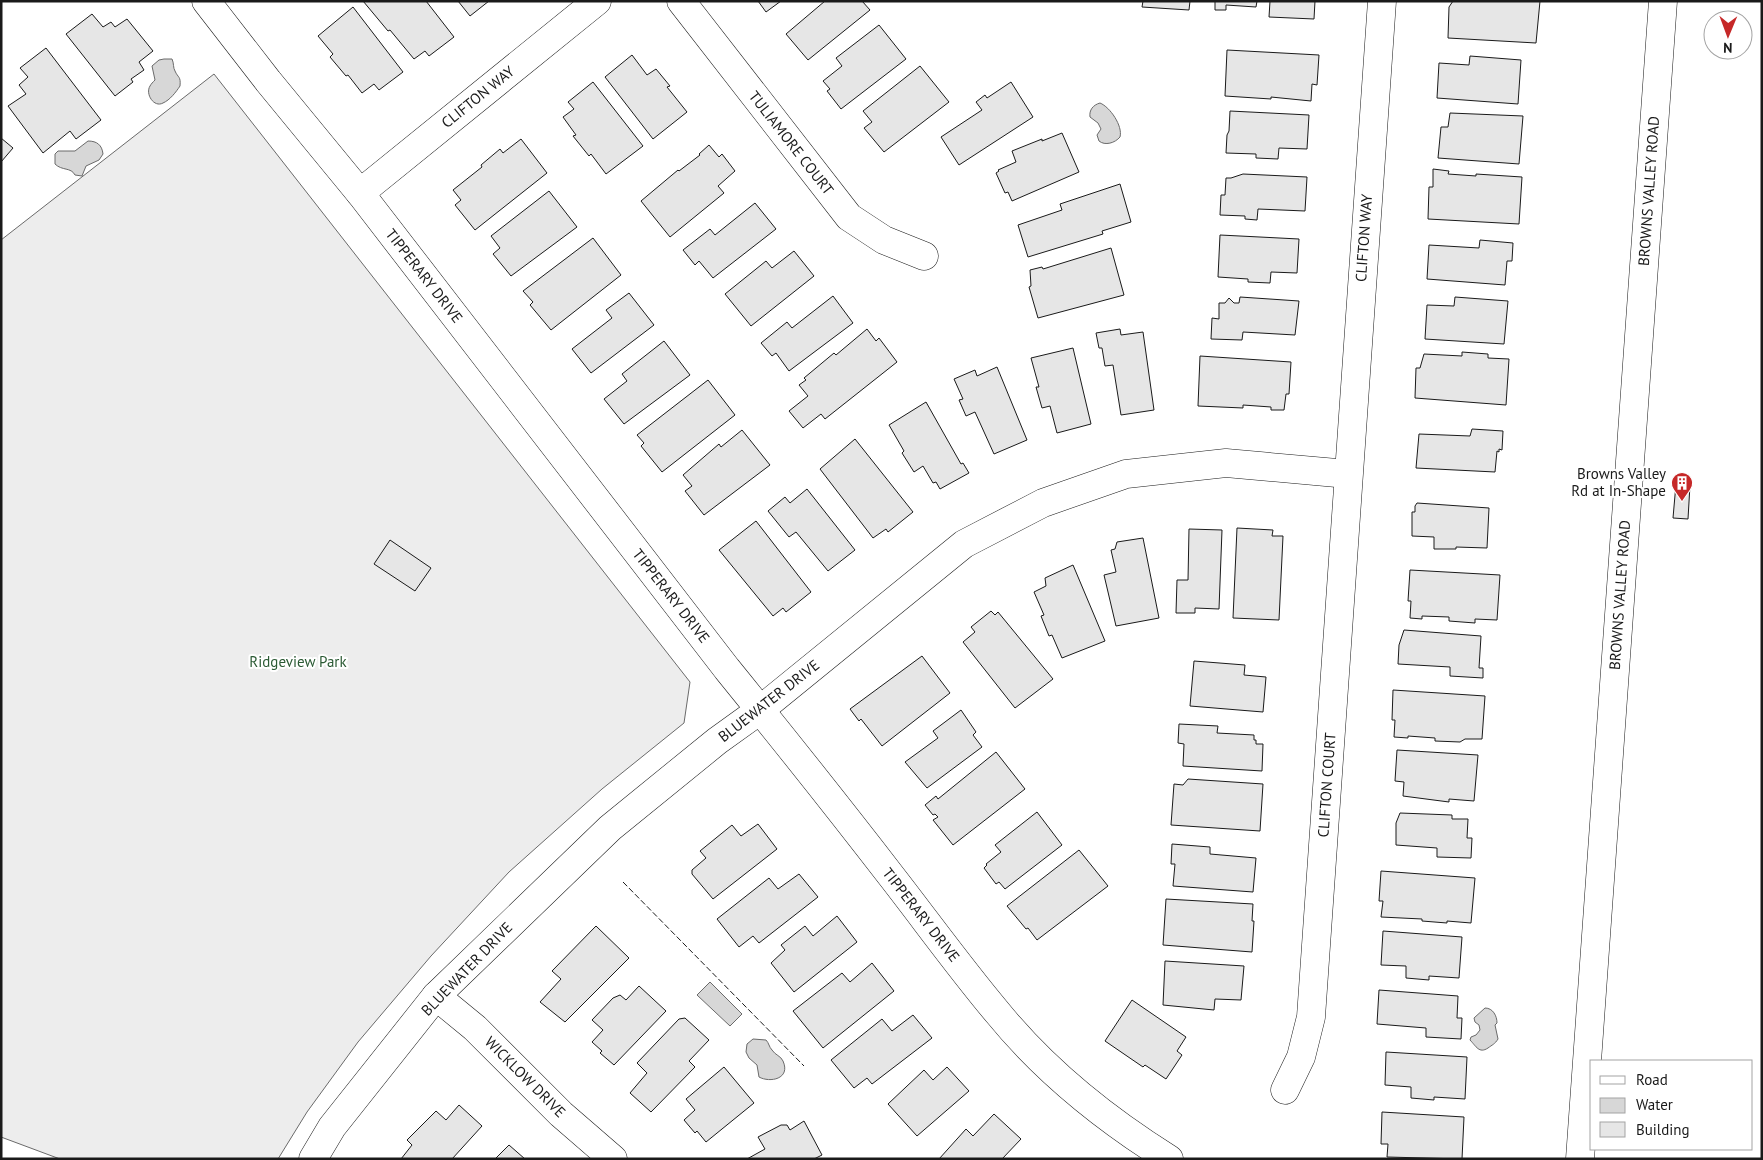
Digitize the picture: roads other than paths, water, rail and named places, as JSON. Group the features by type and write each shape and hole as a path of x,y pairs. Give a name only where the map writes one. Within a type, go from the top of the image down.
{"street":[{"name":"TIPPERARY DRIVE","path":"206,1 268,81 360,193 760,710 998,1013 1050,1068 1091,1104 1136,1138 1169,1159"},
{"name":"CLIFTON WAY","path":"360,193 596,1"},
{"name":"TULIAMORE COURT","path":"681,1 849,217 884,240 924,256"},
{"name":"CLIFTON WAY","path":"1348,474 1382,1"},
{"name":"BROWNS VALLEY ROAD","path":"1580,1159 1662,1"},
{"name":"BLUEWATER DRIVE","path":"313,1159 332,1127 436,996 610,828 718,741 760,710 964,544 1043,503 1126,474 1226,463 1348,474"},
{"name":"CLIFTON COURT","path":"1285,1090 1301,1057 1311,1017 1348,474"},
{"name":"WICKLOW DRIVE","path":"436,996 475,1028 561,1114 612,1159"}],"water":[{"path":"172,59 174,70 180,79 180,86 166,102 156,104 151,99 149,93 151,84 155,80 152,66 159,60"},
{"path":"1100,103 1112,113 1120,128 1120,137 1110,143 1099,141 1097,135 1101,129 1098,123 1090,117 1092,108"},
{"path":"88,141 98,144 102,148 103,154 99,160 86,166 82,176 75,175 71,171 55,164 55,154 58,151 75,151"},
{"path":"710,982 742,1014 730,1026 697,995"},
{"path":"1485,1008 1490,1009 1495,1015 1498,1039 1485,1050 1480,1050 1470,1040 1480,1030 1474,1018"},
{"path":"753,1039 766,1040 773,1052 782,1059 785,1067 782,1076 769,1080 759,1077 757,1065 749,1058 746,1052 747,1044"}],"place":[{"name":"Browns Valley Rd at In-Shape","path":"1682,502"}],"park label":[{"name":"Ridgeview Park","path":"298,662"}]}
